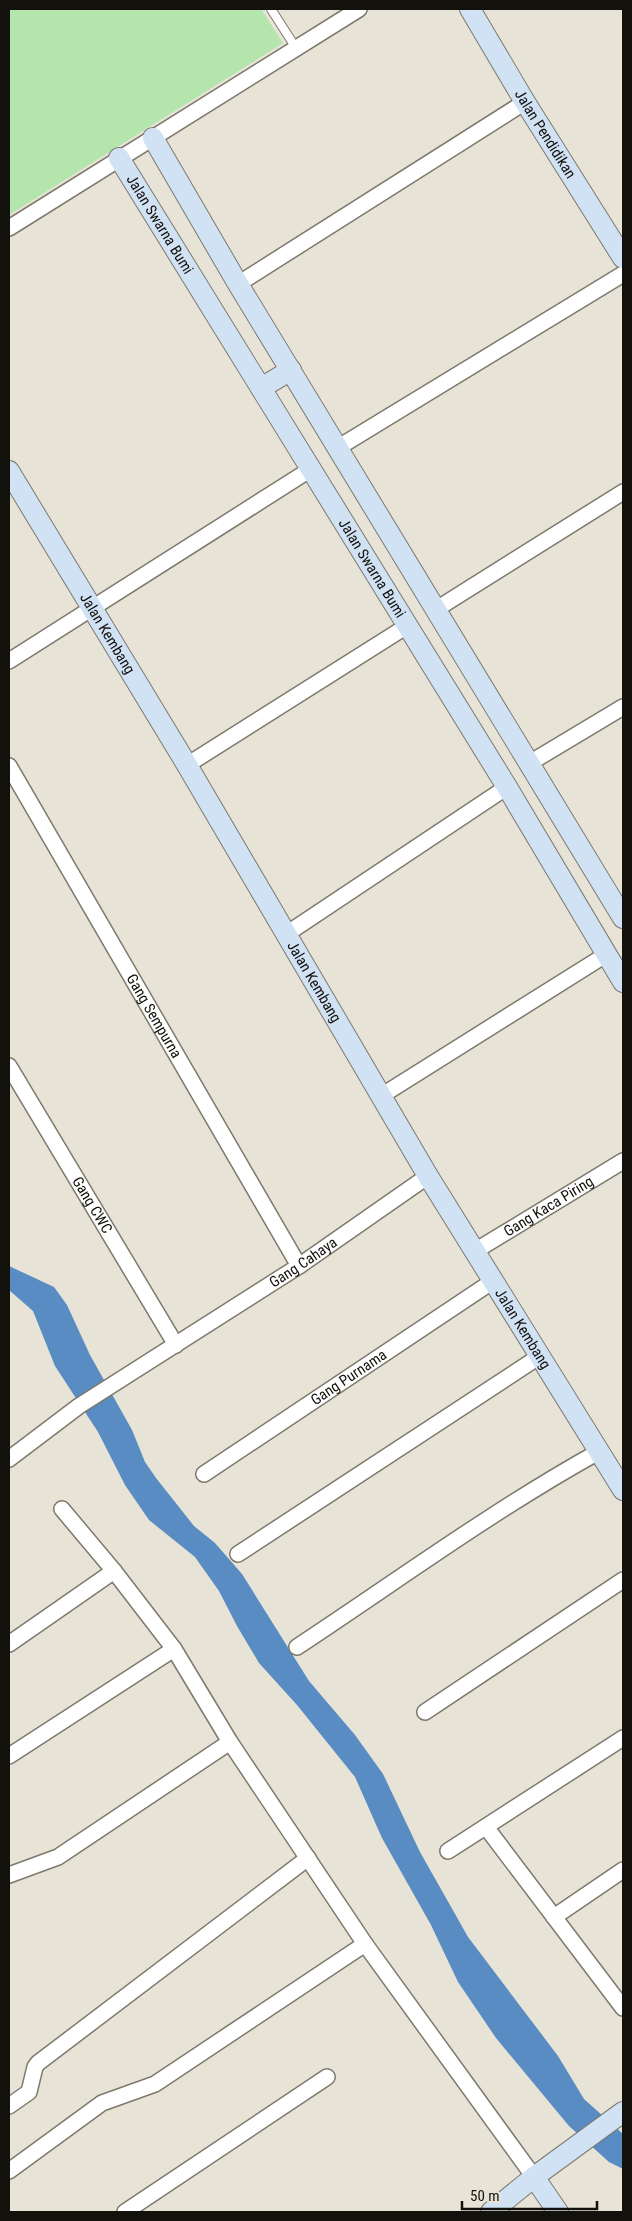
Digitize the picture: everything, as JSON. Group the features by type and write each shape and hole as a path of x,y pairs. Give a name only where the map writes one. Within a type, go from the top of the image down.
{"street":[{"path":"9,228 359,9"},
{"name":"Jalan Pendidikan","path":"470,9 525,102 623,258"},
{"path":"238,284 525,102"},
{"path":"152,138 238,284 339,447 435,610 623,918"},
{"name":"Jalan Swarna Bumi","path":"119,158 507,787 623,982"},
{"path":"339,447 623,274"},
{"path":"261,388 291,370"},
{"path":"9,661 92,606 311,469"},
{"name":"Jalan Kembang","path":"9,471 187,765 428,1176 623,1490"},
{"path":"435,610 623,492"},
{"path":"187,765 406,626"},
{"path":"528,764 623,707"},
{"path":"484,750 510,734"},
{"name":"Gang Sempurna","path":"9,766 299,1266"},
{"path":"285,935 507,787"},
{"path":"381,1096 607,954"},
{"name":"Gang CWC","path":"9,1066 176,1345"},
{"name":"Gang Kaca Piring","path":"475,1251 623,1160"},
{"name":"Gang Cahaya","path":"9,1459 79,1406 299,1266 428,1176"},
{"name":"Gang Purnama","path":"204,1474 494,1282"},
{"path":"238,1554 540,1356"},
{"path":"297,1647 461,1538 570,1468 600,1451"},
{"path":"62,1509 114,1571 174,1650 230,1742 365,1944 558,2212"},
{"path":"9,1644 114,1571"},
{"path":"425,1712 623,1580"},
{"path":"9,1756 174,1650"},
{"path":"448,1851 623,1738"},
{"path":"9,1875 58,1857 230,1742"},
{"path":"486,1827 623,2008"},
{"path":"9,2106 28,2092 34,2067 38,2063 308,1858"},
{"path":"554,1917 623,1870"},
{"path":"9,2171 102,2103 155,2084 365,1944"},
{"path":"125,2212 327,2077"},
{"path":"491,2212 534,2177 618,2116"}],"lane":[{"path":"271,9 296,48"}],"green space":[{"path":"9,9 261,9 283,43 9,215"}],"water":[{"path":"9,1266 54,1287 67,1305 90,1355 132,1430 145,1462 194,1526 215,1543 242,1574 309,1681 355,1735 383,1774 420,1852 468,1937 558,2056 584,2099 623,2134 623,2169 609,2162 569,2126 496,2038 458,1982 431,1925 382,1838 355,1777 297,1705 259,1663 219,1591 195,1557 149,1520 125,1485 98,1432 55,1366 33,1311 9,1290"}]}
